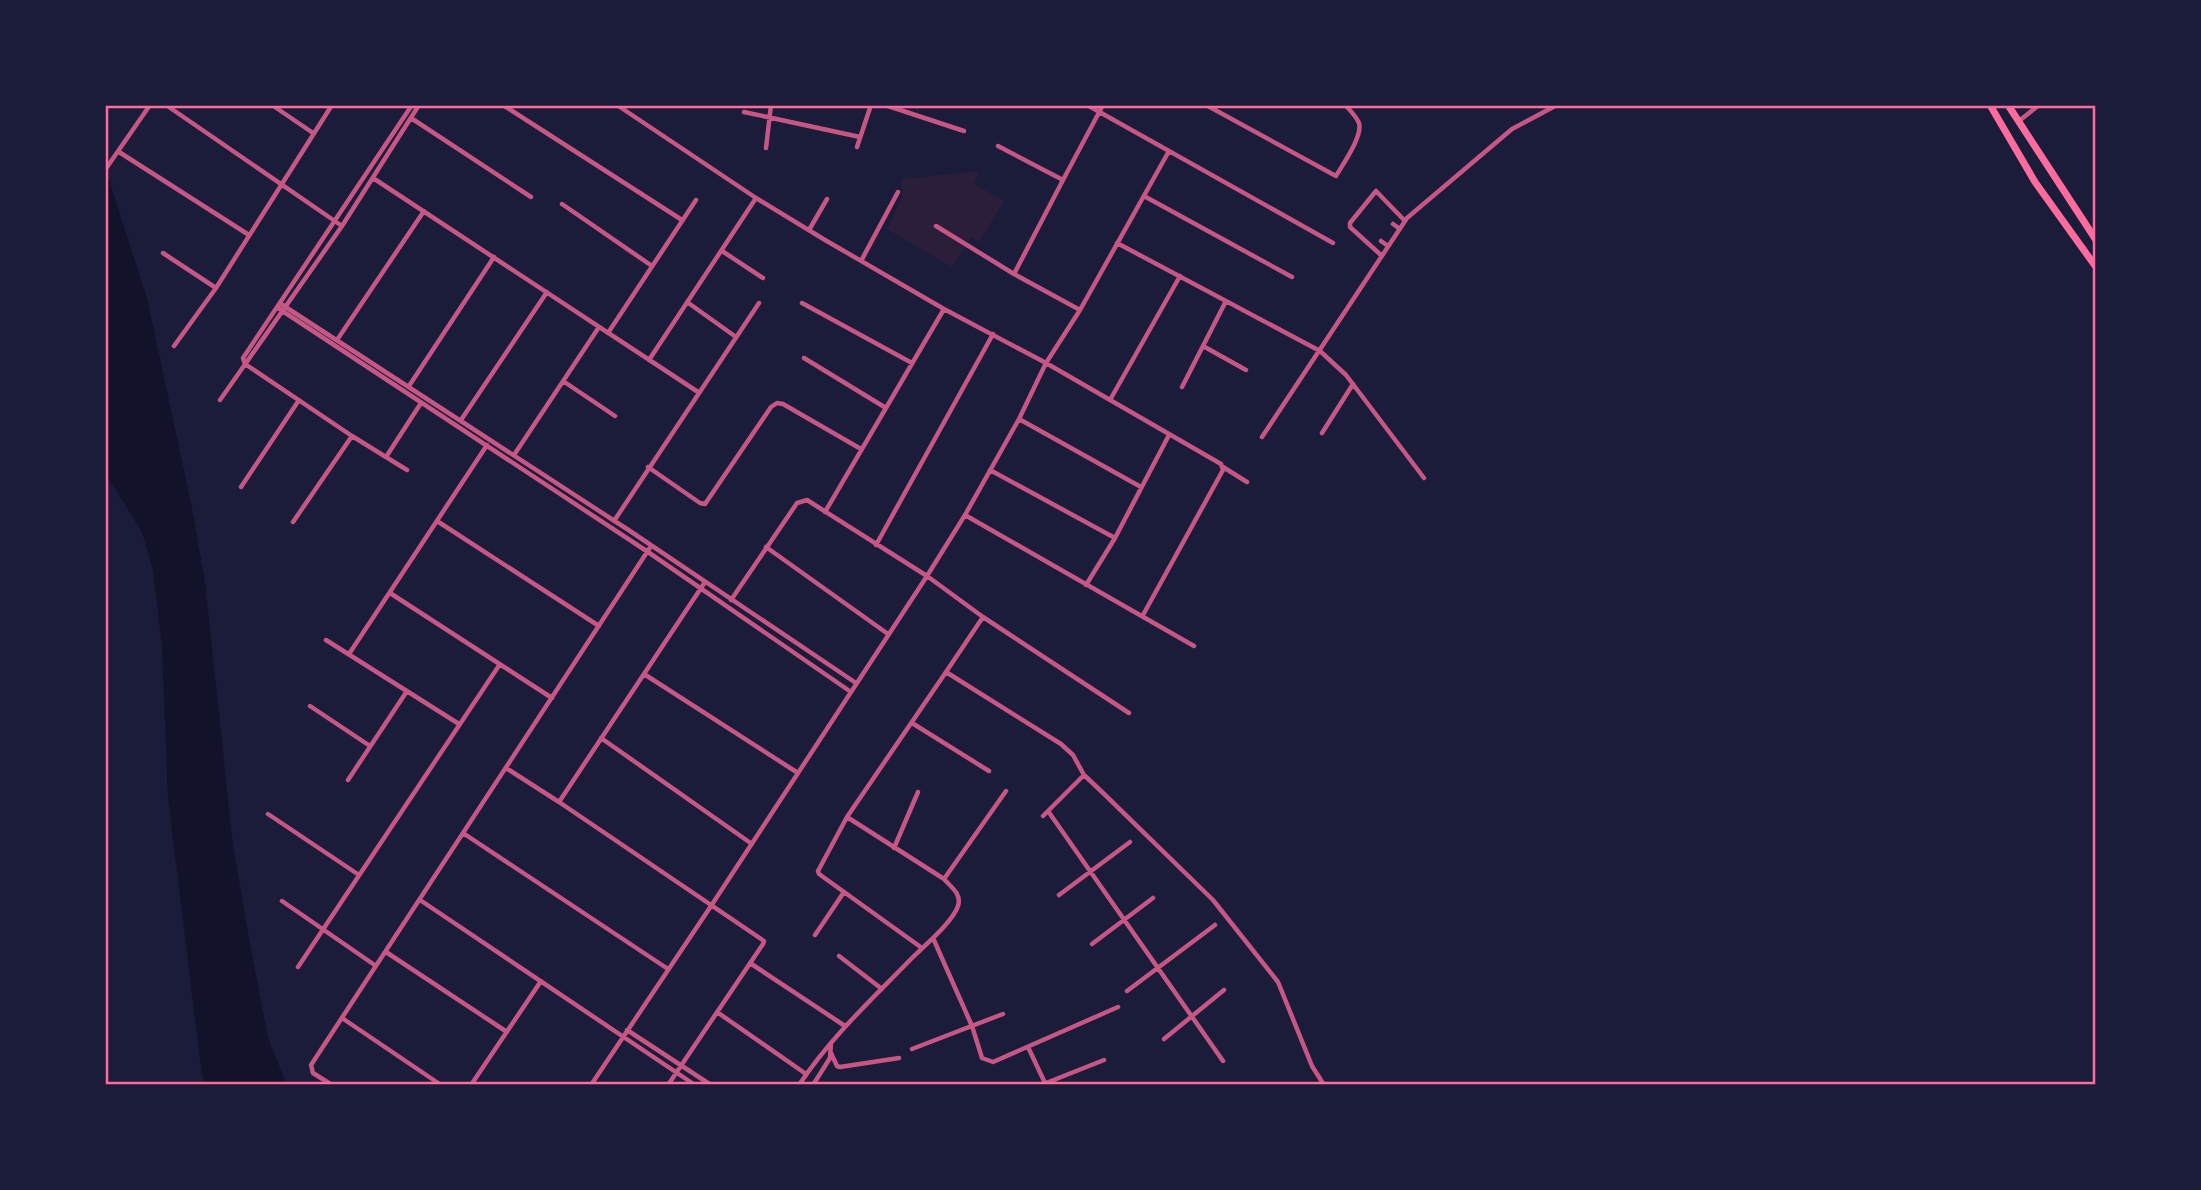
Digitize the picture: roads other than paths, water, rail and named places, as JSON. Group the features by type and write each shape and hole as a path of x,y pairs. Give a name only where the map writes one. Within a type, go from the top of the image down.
{"main road":[{"path":"1990,105 2035,182 2096,267"},
{"path":"2008,105 2096,240"}],"street":[{"path":"107,168 150,105"},
{"path":"166,105 342,226"},
{"path":"272,105 313,133"},
{"path":"174,346 216,288 332,105"},
{"path":"282,308 335,221 412,105"},
{"path":"407,470 245,364 243,358 342,226 419,105"},
{"path":"503,105 682,220"},
{"path":"617,105 809,230 944,309 1046,363 1221,464 1247,482"},
{"path":"766,148 771,105"},
{"path":"857,147 871,105"},
{"path":"885,105 964,131"},
{"path":"1087,105 1333,243"},
{"path":"1014,274 1103,105"},
{"path":"1206,105 1336,176 1360,134 1360,125 1345,105"},
{"path":"1262,437 1405,221 1512,128 1557,105"},
{"path":"2019,121 2039,105"},
{"path":"744,112 860,137"},
{"path":"411,118 531,197"},
{"path":"998,146 1063,180"},
{"path":"591,1085 928,576 1019,419 1046,363 1080,310 1169,151"},
{"path":"119,152 250,235"},
{"path":"373,178 698,392"},
{"path":"1382,256 1350,227 1350,223 1376,191 1405,221"},
{"path":"861,261 898,192"},
{"path":"1144,196 1292,277"},
{"path":"649,360 756,198"},
{"path":"809,230 827,199"},
{"path":"608,333 696,200"},
{"path":"562,204 652,265"},
{"path":"337,340 424,211"},
{"path":"1393,224 1400,229"},
{"path":"936,226 1014,274 1080,310"},
{"path":"1381,241 1388,246"},
{"path":"1117,243 1320,351 1353,384 1424,478"},
{"path":"722,251 762,278"},
{"path":"163,253 216,288"},
{"path":"409,386 494,257"},
{"path":"1110,400 1180,276"},
{"path":"461,420 547,292"},
{"path":"1182,387 1227,300"},
{"path":"687,302 736,337"},
{"path":"614,521 759,303"},
{"path":"802,303 912,363"},
{"path":"282,308 409,386 856,683"},
{"path":"282,308 648,552 851,692"},
{"path":"825,512 944,309"},
{"path":"513,455 599,327"},
{"path":"876,545 993,334"},
{"path":"1203,346 1245,370"},
{"path":"804,358 887,408"},
{"path":"220,400 245,364"},
{"path":"563,381 615,416"},
{"path":"1322,433 1353,384"},
{"path":"241,487 299,400"},
{"path":"386,457 421,403"},
{"path":"648,467 705,504 771,407 777,403 861,449"},
{"path":"1019,419 1141,488"},
{"path":"1087,585 1169,435"},
{"path":"293,522 352,436"},
{"path":"349,654 490,440"},
{"path":"1143,615 1223,467"},
{"path":"990,470 1115,538"},
{"path":"727,606 797,503 807,500 928,576 983,617 1129,713"},
{"path":"965,515 1194,646"},
{"path":"437,521 599,626"},
{"path":"332,1085 313,1073 312,1065 651,546"},
{"path":"766,547 888,634"},
{"path":"559,802 705,582"},
{"path":"390,593 552,698"},
{"path":"922,948 818,871 847,817 983,617"},
{"path":"326,640 460,724"},
{"path":"298,967 500,664"},
{"path":"946,672 1061,744 1073,755 1084,775 1213,900 1278,982 1312,1066 1324,1085"},
{"path":"644,674 798,773"},
{"path":"348,780 407,691"},
{"path":"310,706 370,746"},
{"path":"912,723 989,771"},
{"path":"601,738 752,844"},
{"path":"506,768 762,938 764,944 668,1085"},
{"path":"1043,816 1084,775"},
{"path":"944,879 1006,791"},
{"path":"894,848 918,792"},
{"path":"1048,811 1223,1060"},
{"path":"268,814 359,875"},
{"path":"799,1085 846,1026 933,938 957,908 959,900 957,893 944,879 847,817"},
{"path":"463,834 668,969"},
{"path":"1059,895 1130,842"},
{"path":"815,935 844,892"},
{"path":"1092,944 1153,898"},
{"path":"420,900 695,1085"},
{"path":"282,901 376,966"},
{"path":"1127,990 1215,925"},
{"path":"933,938 972,1026 982,1058 987,1061 993,1062 1118,1007"},
{"path":"386,952 507,1032"},
{"path":"839,956 882,989"},
{"path":"750,962 846,1026"},
{"path":"471,1085 541,981"},
{"path":"1164,1039 1224,990"},
{"path":"717,1012 806,1074"},
{"path":"912,1049 1003,1014"},
{"path":"342,1018 440,1085"},
{"path":"627,1030 711,1085"},
{"path":"813,1085 828,1063 831,1044"},
{"path":"1028,1047 1043,1084 1104,1060"},
{"path":"831,1053 840,1067 899,1058"}]}
